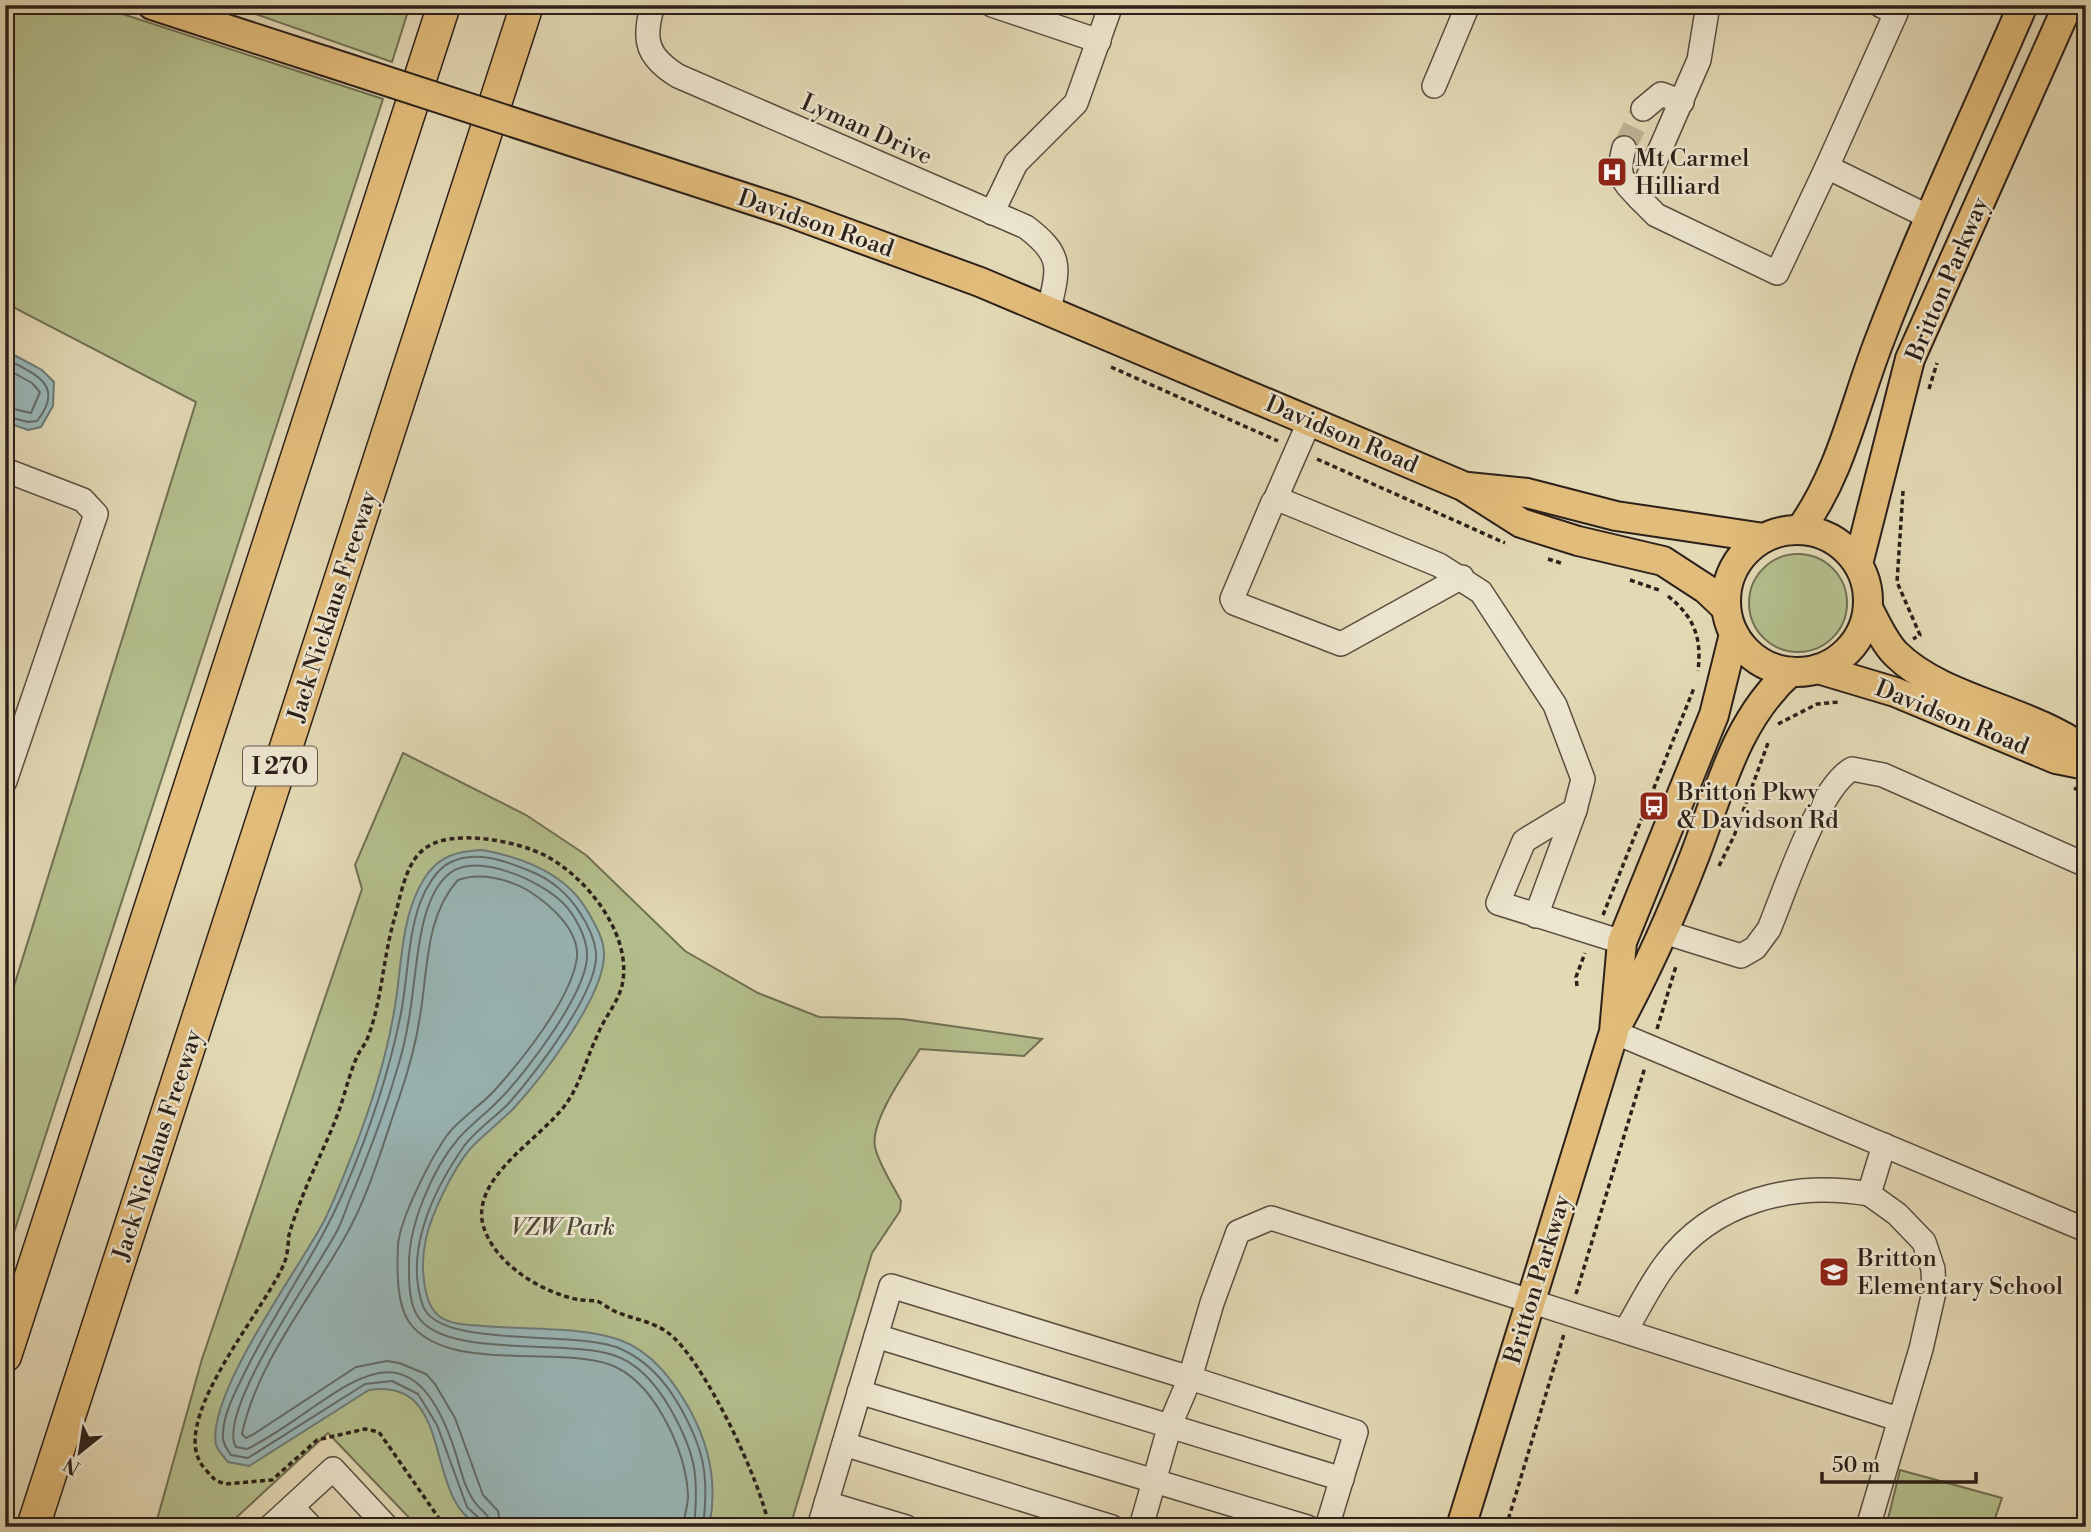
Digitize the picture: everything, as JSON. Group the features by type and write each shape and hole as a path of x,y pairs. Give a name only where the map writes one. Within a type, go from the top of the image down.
{"highway":[{"path":"5,1356 444,5"},
{"name":"Jack Nicklaus Freeway","path":"33,1527 527,5"}],"main road":[{"name":"Davidson Road","path":"152,5 798,216 1049,309 1463,486 1521,523 1578,541 1663,561 1706,589 1730,621"},
{"name":"Britton Parkway","path":"1800,530 1816,508 1840,461 1880,339 2024,5"},
{"name":"Britton Parkway","path":"1858,564 1910,359 2068,5"},
{"name":"Davidson Road","path":"1463,486 1527,493 1616,516 1764,538"},
{"path":"1800,530 1822,535 1842,547 1858,564 1866,585 1868,608 1863,628 1852,646 1837,660 1818,669 1790,672 1767,666 1748,653 1730,621 1726,591 1734,567 1750,547 1764,538 1800,530"},
{"name":"Davidson Road","path":"1868,608 1894,652 1931,680 2061,733 2086,751"},
{"name":"Britton Parkway","path":"1461,1527 1614,1032 1622,942 1714,715 1730,621"},
{"name":"Davidson Road","path":"1818,669 1895,692 2056,759 2086,765"},
{"name":"Britton Parkway","path":"1614,1032 1675,936 1735,746 1760,704 1790,672"}],"street":[{"name":"Lyman Drive","path":"653,5 646,31 649,47 660,65 678,76 992,212 1026,228 1046,242 1054,253 1057,274 1049,309"},
{"path":"992,5 1099,41"},
{"path":"992,212 1016,163 1076,103 1111,5"},
{"path":"1434,86 1468,5"},
{"path":"1639,198 1699,60 1708,5"},
{"path":"1624,148 1618,171 1656,215 1777,273 1828,167 1896,13 1881,5"},
{"path":"1643,108 1661,94 1682,102"},
{"path":"1828,167 1931,218"},
{"path":"1310,420 1232,599 1234,603 1341,644 1462,577"},
{"path":"5,470 83,500 96,514 5,780"},
{"path":"1275,500 1462,577 1481,592 1555,705 1583,779 1575,810 1536,916"},
{"path":"1675,936 1741,956 1755,948 1769,929 1826,795 1840,775 1852,769 1883,775 2086,865"},
{"path":"1575,810 1524,841 1498,901 1500,905 1622,942"},
{"path":"1614,1032 2086,1230"},
{"path":"1868,1194 1884,1145"},
{"path":"1626,1330 1666,1264 1697,1233 1764,1195 1836,1188 1868,1194 1896,1214 1924,1242 1933,1269 1934,1292 1921,1349 1868,1527"},
{"path":"1141,1527 1170,1425 1191,1378 1212,1303 1238,1232 1271,1218 1898,1419"},
{"path":"819,1527 891,1286 1356,1432 1327,1527"},
{"path":"876,1336 1342,1479"},
{"path":"859,1392 1307,1527"},
{"path":"844,1444 1112,1527"},
{"path":"270,1527 333,1469 387,1527"},
{"path":"826,1503 906,1527"},
{"path":"292,1507 311,1527"}],"path":[{"path":"1927,398 1937,362"},
{"path":"1904,484 1897,582 1920,635"},
{"path":"1717,869 1734,836 1755,771 1779,724"},
{"path":"445,1527 379,1432 366,1429 317,1440 272,1480 236,1483 215,1480 199,1460 195,1445 205,1403 221,1366 286,1260 290,1233 302,1197 336,1118 356,1059 368,1036 387,947 410,870 424,848 444,840 468,838 494,840 529,849 572,873 599,905 614,929 622,952 624,974 621,991 599,1030 567,1103 487,1188 481,1210 486,1232 499,1256 531,1280 578,1300 596,1301 616,1312 646,1320 669,1333 683,1347 702,1371 718,1401 769,1527"},
{"path":"1506,1527 1651,1047 1675,936"}],"green space":[{"path":"5,5 95,5 383,99 5,1260 5,1015 196,402 5,303"},
{"path":"230,5 410,5 392,62"},
{"path":"1798,554 1817,557 1833,568 1844,584 1847,603 1844,622 1833,638 1817,649 1798,652 1779,649 1763,638 1752,622 1749,603 1752,584 1763,568 1779,557"},
{"name":"VZW Park","path":"403,753 526,815 586,855 685,951 758,993 819,1017 902,1019 1042,1039 1024,1056 920,1049 890,1096 878,1124 875,1147 901,1201 900,1211 872,1253 790,1527 418,1527 328,1433 226,1527 155,1527 202,1359 362,889 355,865"},
{"path":"1900,1470 2002,1498 1992,1527 1886,1527"}],"water":[{"path":"5,350 42,370 54,382 53,406 41,427 28,430 5,422"},
{"path":"482,850 526,862 565,884 585,907 595,924 603,943 604,956 593,993 569,1037 525,1096 470,1149 449,1181 431,1221 425,1244 423,1273 430,1305 442,1318 451,1322 588,1332 620,1340 643,1352 670,1379 684,1399 703,1438 712,1481 709,1527 484,1527 464,1514 443,1471 428,1422 416,1403 397,1391 369,1390 249,1466 228,1462 216,1445 217,1423 239,1365 323,1223 360,1133 387,1047 406,926 416,894 429,871 442,860 464,852"}],"tunnel":[{"path":"1624,148 1643,109"}],"place":[{"name":"Mt Carmel Hilliard","path":"1612,172"},
{"name":"Britton Pkwy & Davidson Rd","path":"1654,806"},
{"name":"Britton Elementary School","path":"1834,1272"}]}
